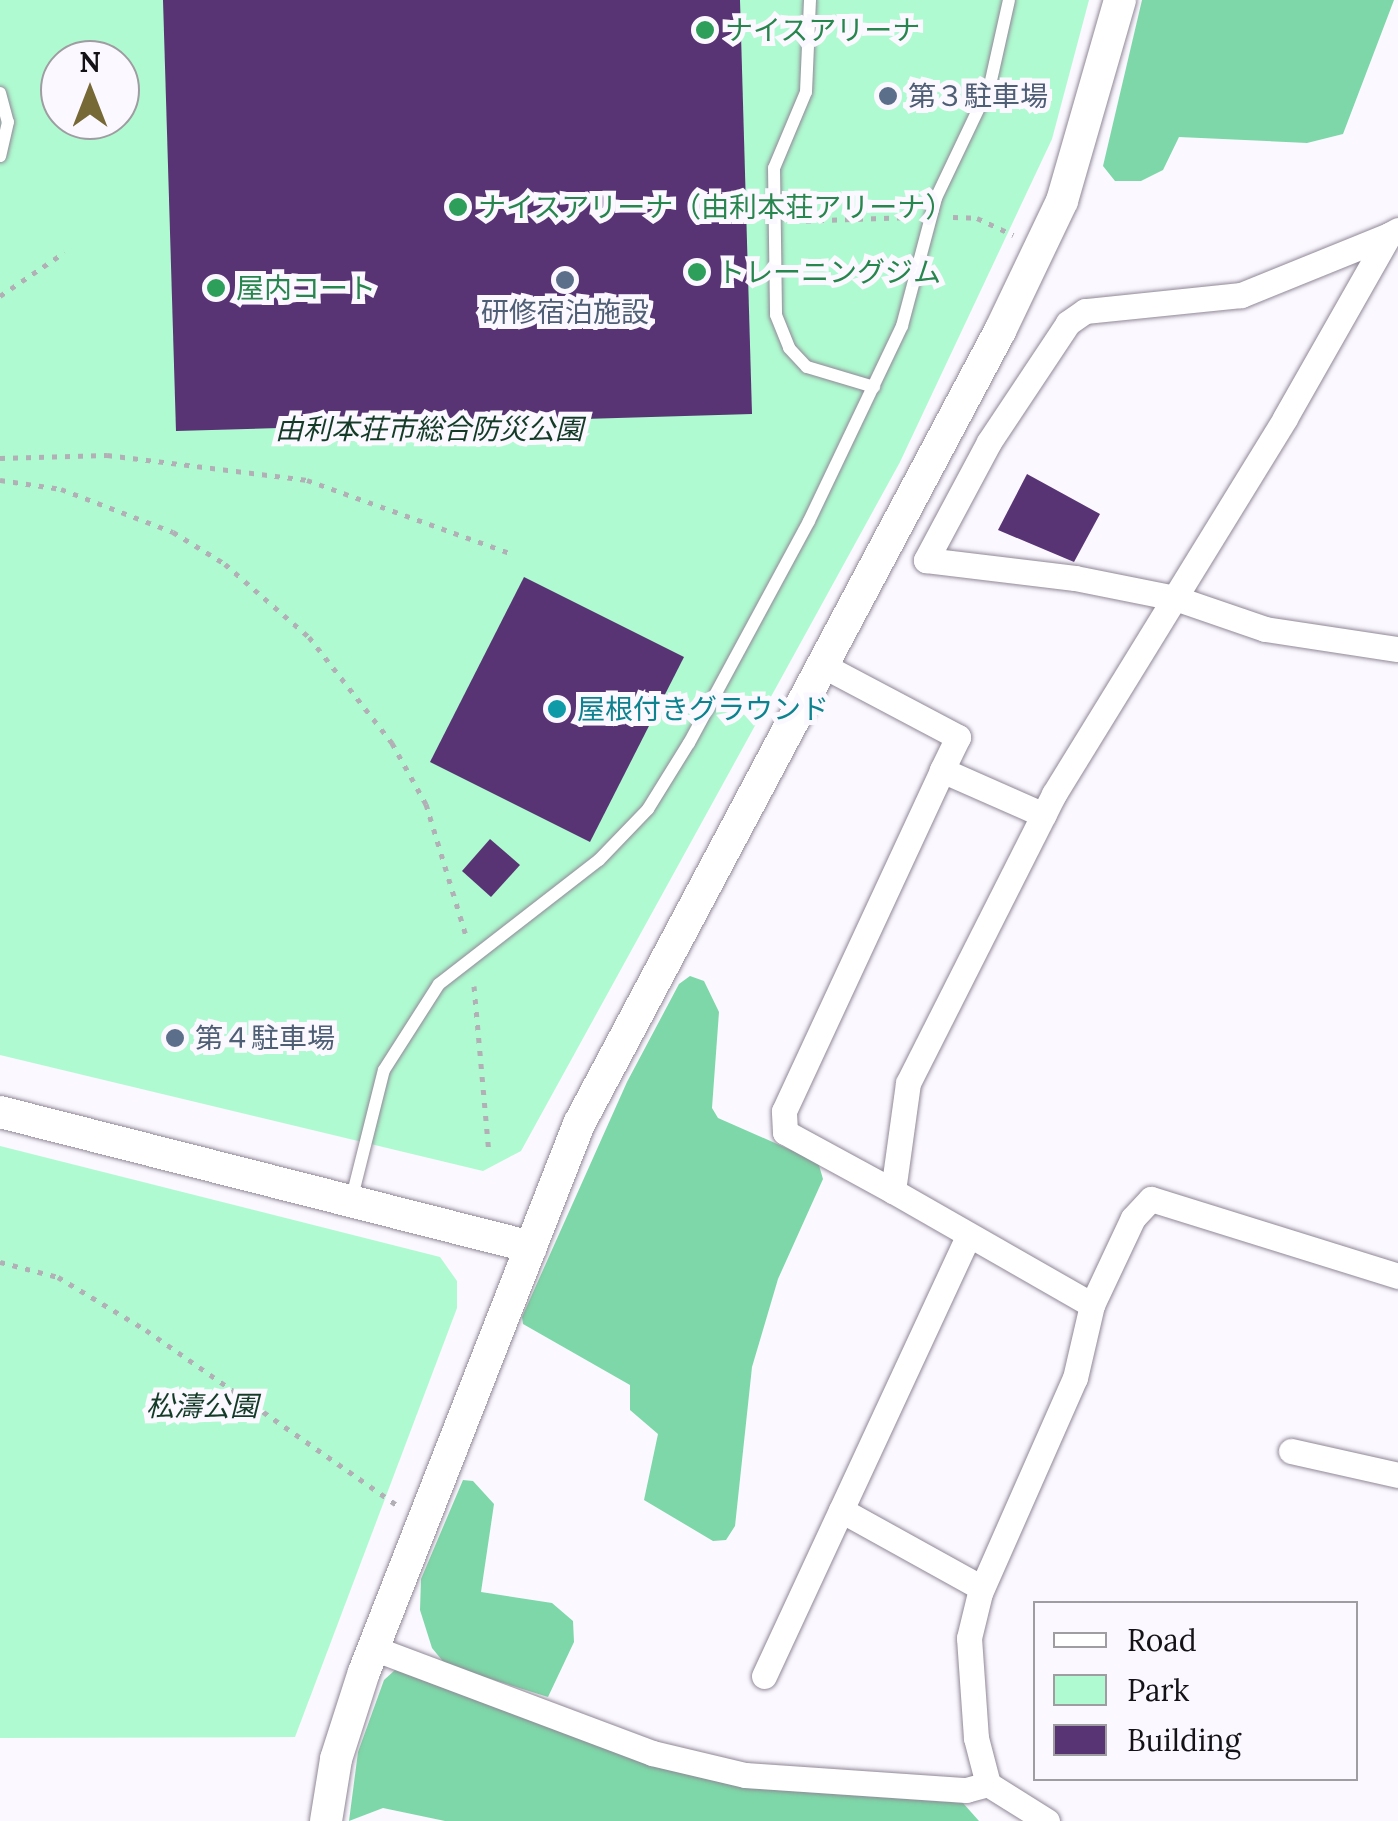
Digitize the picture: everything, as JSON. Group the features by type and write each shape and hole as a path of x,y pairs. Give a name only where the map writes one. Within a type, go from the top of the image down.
{"street":[{"path":"326,1821 336,1759 373,1648 580,1124 1000,331 1062,201 1120,0"},
{"path":"894,1191 908,1084 1044,815 1393,232"},
{"path":"1393,232 1241,295 1085,312 1068,323 989,442 926,560 1175,598 1265,629 1398,649"},
{"path":"822,665 958,737 784,1111 785,1132 1092,1306"},
{"path":"942,770 1044,815"},
{"path":"0,1112 531,1247"},
{"path":"1048,1821 988,1784 976,1738 969,1638 982,1588 1075,1378 1092,1306 1133,1218 1151,1199 1398,1276"},
{"path":"764,1676 968,1236"},
{"path":"1291,1451 1398,1475"},
{"path":"841,1510 982,1588"},
{"path":"373,1648 652,1753 745,1775 966,1790 988,1784"}],"lane":[{"path":"810,0 806,92 774,168 776,315 789,348 829,378 874,387"},
{"path":"350,1201 384,1070 439,984 470,953 599,860 648,809 809,521 902,326 931,217 990,85 1009,0"},
{"path":"0,93 8,122 0,156"}],"path":[{"path":"775,222 977,218 1019,238"},
{"path":"0,296 65,252"},
{"path":"0,458 107,455 308,480 510,553"},
{"path":"0,480 61,489 174,532 225,564 310,637 392,743 426,804 448,858 470,953 490,1153"},
{"path":"0,1262 58,1278 146,1330 404,1510"}],"green space":[{"name":"由利本荘市総合防災公園","path":"0,0 1089,0 1052,139 900,462 521,1151 483,1171 0,1055"},
{"path":"1142,0 1394,0 1343,134 1307,143 1179,137 1163,170 1141,181 1115,181 1103,166"},
{"path":"690,976 704,981 719,1012 712,1108 718,1118 818,1162 823,1179 778,1279 752,1367 735,1526 726,1540 713,1541 644,1500 658,1434 630,1410 630,1385 523,1324 522,1317 627,1082 679,984"},
{"name":"松濤公園","path":"0,1146 440,1257 457,1281 457,1308 295,1737 0,1738"},
{"path":"463,1480 473,1481 494,1504 481,1592 552,1603 573,1621 574,1642 548,1697 446,1665 432,1648 420,1610 421,1579"},
{"path":"395,1670 626,1756 746,1788 963,1803 979,1821 445,1821 383,1808 349,1821 358,1752 384,1680"}],"building":[{"name":"ナイスアリーナ（由利本荘アリーナ）","path":"163,0 740,0 752,414 176,431"},
{"path":"1027,474 1100,514 1074,562 998,530"},
{"name":"屋根付きグラウンド","path":"524,577 684,657 590,842 430,762"},
{"path":"490,839 520,865 491,897 462,871"}],"place":[{"name":"ナイスアリーナ","path":"705,30"},
{"name":"第３駐車場","path":"888,96"},
{"name":"ナイスアリーナ（由利本荘アリーナ）","path":"458,207"},
{"name":"トレーニングジム","path":"697,272"},
{"name":"研修宿泊施設","path":"565,280"},
{"name":"屋内コート","path":"216,288"},
{"name":"屋根付きグラウンド","path":"557,709"},
{"name":"第４駐車場","path":"175,1038"}]}
